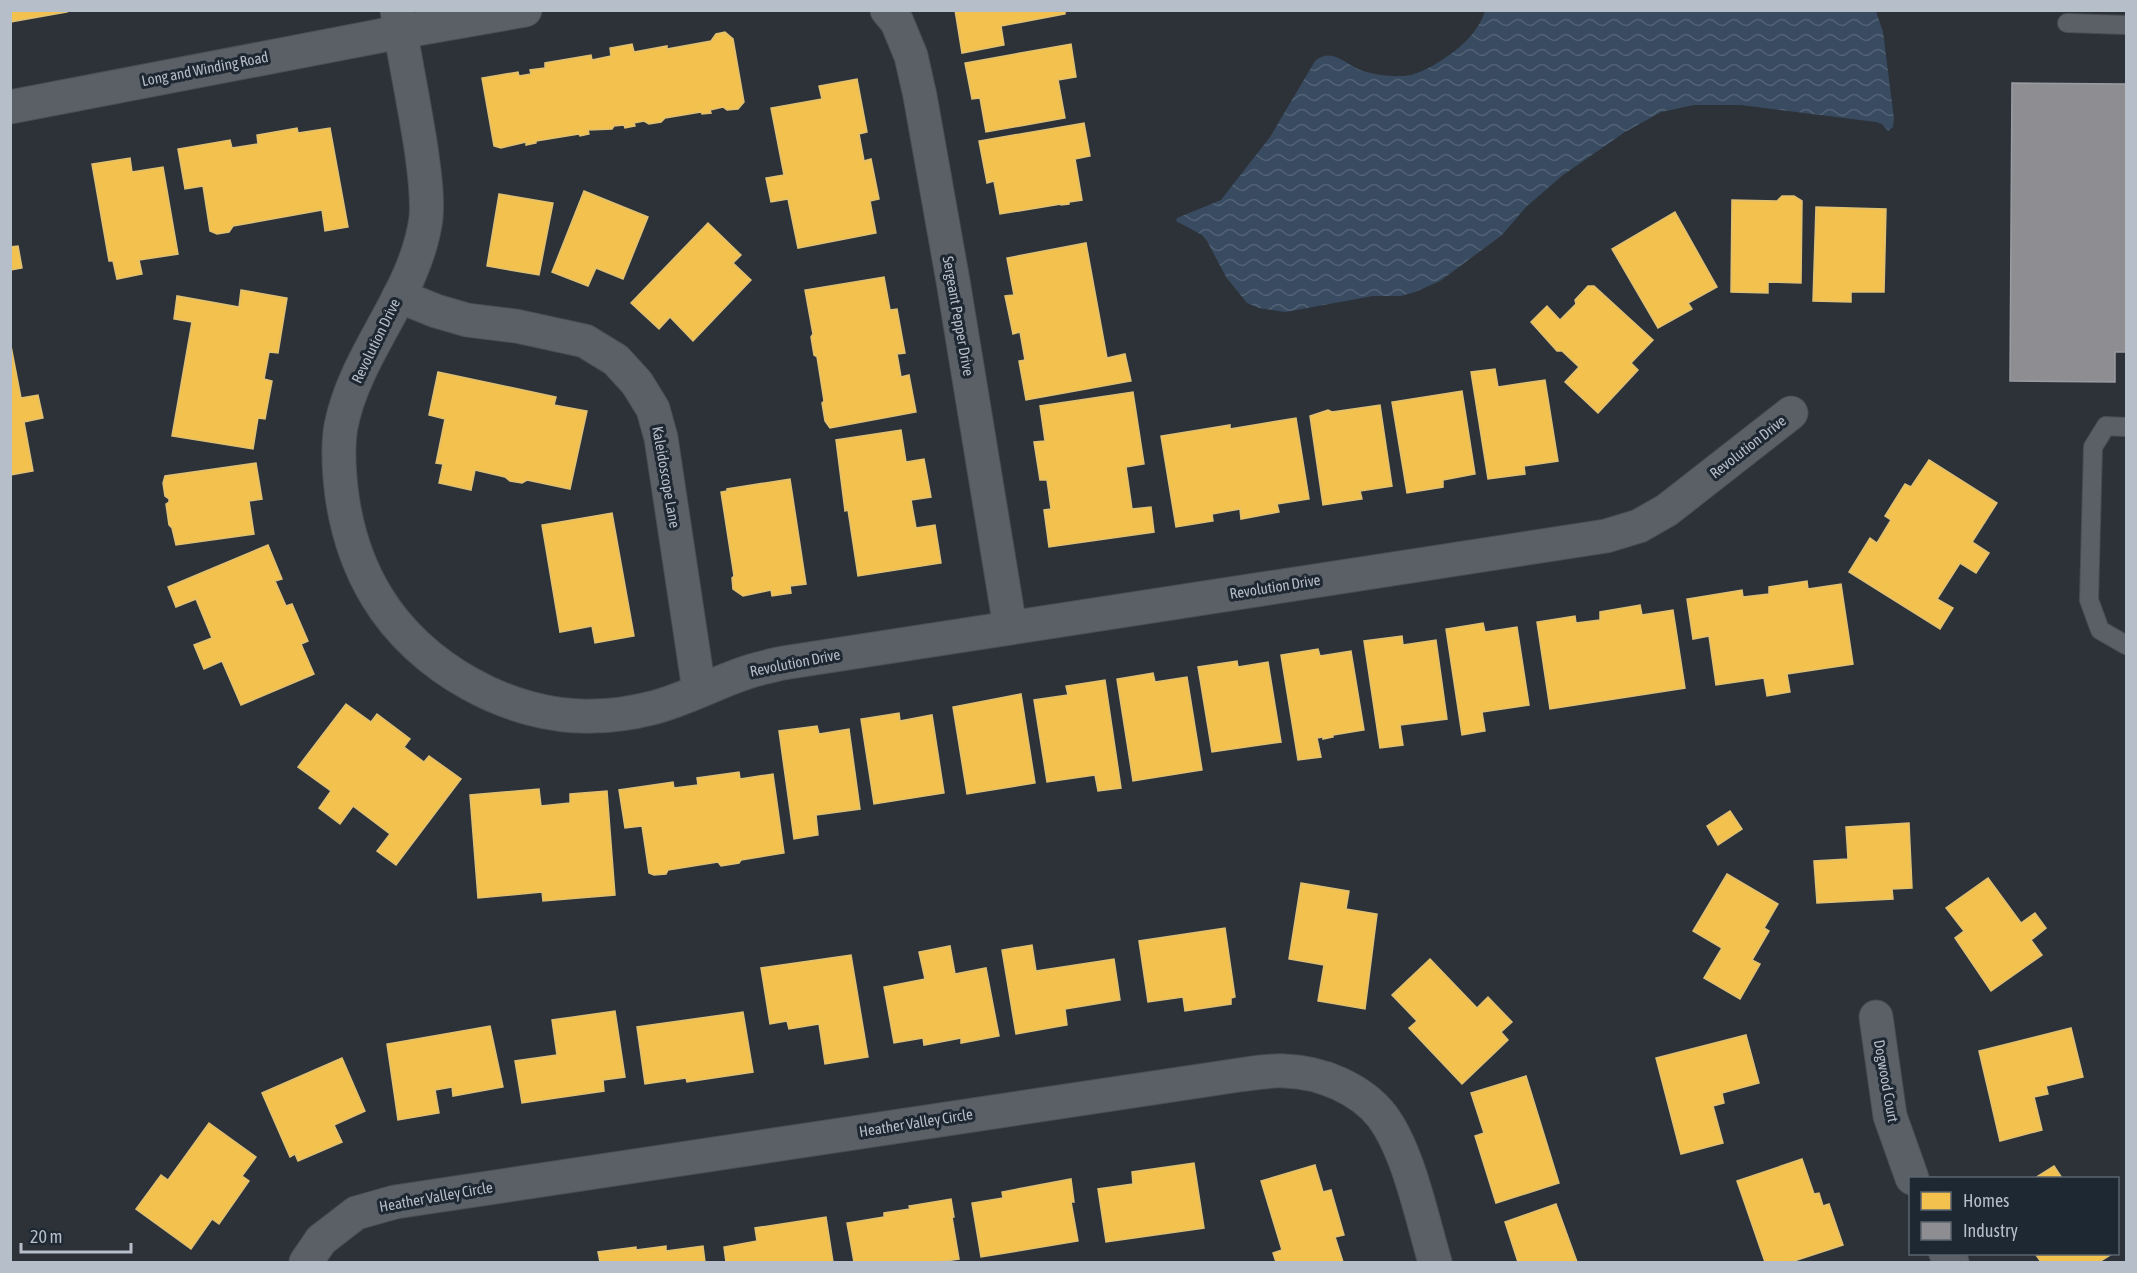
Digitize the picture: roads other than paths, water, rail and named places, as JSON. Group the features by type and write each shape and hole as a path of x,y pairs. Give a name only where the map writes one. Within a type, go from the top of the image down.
{"street":[{"path":"399,21 525,10"},
{"name":"Sergeant Pepper Drive","path":"887,10 897,22 911,56 920,96 1010,627"},
{"name":"Long and Winding Road","path":"10,107 399,21"},
{"name":"Revolution Drive","path":"399,21 423,165 426,217 415,258 399,296 365,358 352,389 341,427 339,470 345,515 358,559 377,598 408,636 434,661 474,687 508,702 549,713 590,716 622,715 654,708 746,673 783,663 1606,536 1639,526 1667,510 1791,413"},
{"name":"Kaleidoscope Lane","path":"399,296 436,311 467,320 544,331 585,340 616,360 638,383 653,409 661,438 699,690"},
{"name":"Dogwood Court","path":"1876,1017 1890,1116 1911,1177"},
{"name":"Heather Valley Circle","path":"306,1263 321,1240 356,1213 395,1202 1239,1075 1286,1071 1330,1079 1359,1095 1382,1116 1401,1149 1435,1263"}],"lane":[{"path":"2067,23 2127,25"},
{"path":"2127,427 2106,426 2093,447 2089,600 2100,630 2127,645"}],"water":[{"path":"1485,11 1876,11 1883,32 1894,119 1893,127 1888,131 1882,124 1876,122 1741,105 1694,105 1661,112 1625,132 1563,175 1526,207 1502,235 1440,281 1401,296 1373,296 1285,312 1259,308 1247,303 1226,277 1207,241 1202,235 1176,221 1177,218 1221,200 1270,137 1315,61 1321,57 1333,56 1360,70 1372,73 1392,76 1411,75 1437,63 1462,45 1472,35"}]}
